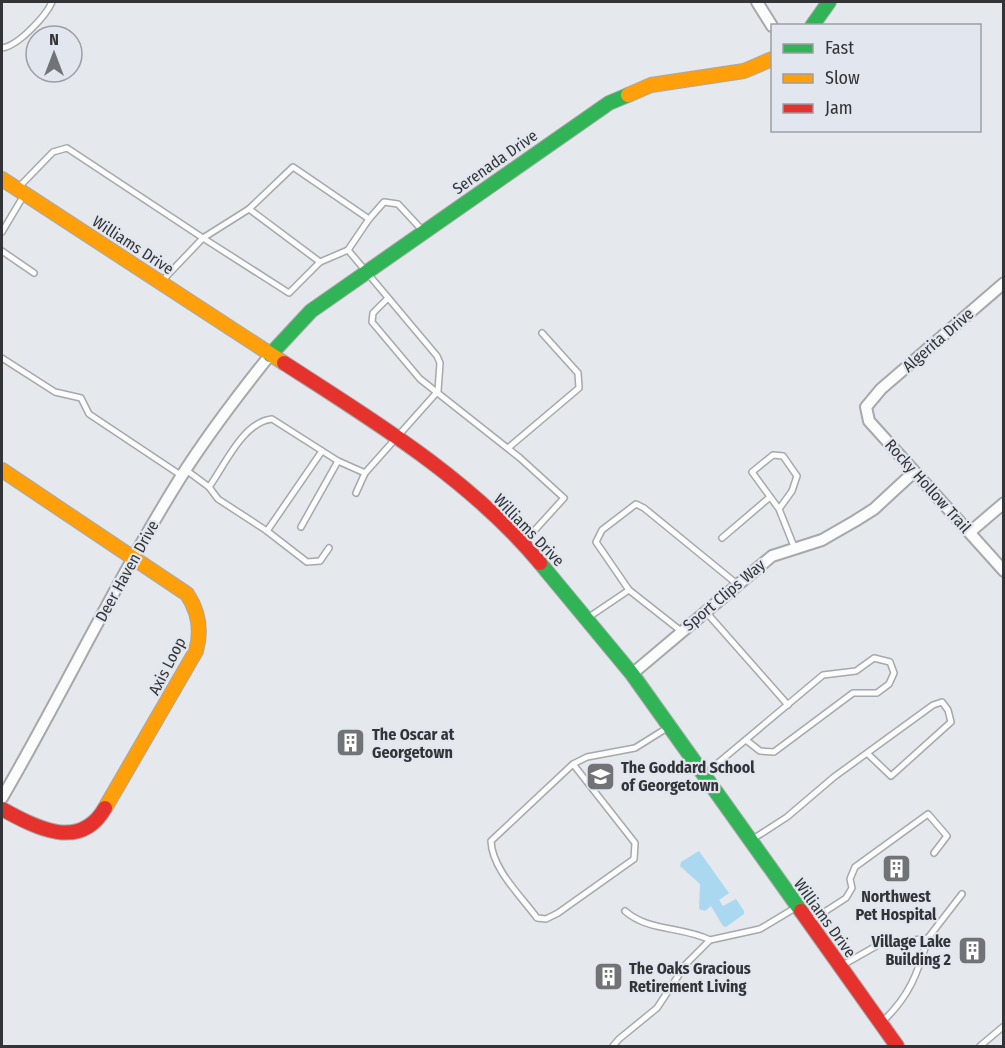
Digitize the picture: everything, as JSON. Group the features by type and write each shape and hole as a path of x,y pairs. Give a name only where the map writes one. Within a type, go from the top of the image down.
{"main road":[{"path":"813,24 829,2"},
{"name":"Serenada Drive","path":"270,355 301,319 570,128 630,92 667,82 744,71 771,59"},
{"name":"Williams Drive","path":"2,179 396,436 460,486 523,543 632,674 702,776 897,1047"},
{"name":"Axis Loop","path":"2,470 181,589 192,601 199,618 200,634 196,651 99,819 78,832 51,833 2,809"}],"street":[{"path":"757,2 771,24"},
{"name":"Algerita Drive","path":"872,398 1004,283"},
{"name":"Deer Haven Drive","path":"2,798 58,700 133,557 184,473 270,355"},
{"name":"Rocky Hollow Trail","path":"872,398 866,407 869,421 1004,571"},
{"name":"Sport Clips Way","path":"632,674 705,610 772,556 822,540 855,521 874,509 914,472"},
{"path":"970,532 1004,503"}],"lane":[{"path":"2,48 7,47 30,30 52,2"},
{"path":"2,232 20,191 53,152 68,148 289,293 320,262 348,250 384,202 398,204 423,231"},
{"path":"160,283 203,238 249,209 293,167 369,219"},
{"path":"249,209 320,262"},
{"path":"348,250 437,356 440,363 438,391 365,473 356,493"},
{"path":"2,251 34,273"},
{"path":"388,298 373,313 374,327 420,379 508,448 564,498 523,543"},
{"path":"508,448 579,388 581,381 578,373 542,333"},
{"path":"2,358 55,392 81,398 89,414 209,487 218,499 267,531 308,562 320,561 329,548"},
{"path":"209,487 250,429 260,421 272,419 338,461 365,473"},
{"path":"267,531 322,451"},
{"path":"779,509 792,491 797,476 783,456 773,455 752,472 779,509 795,549"},
{"path":"301,528 338,461"},
{"path":"722,538 770,497"},
{"path":"681,631 629,590 597,546 596,542 602,530 636,504 644,507 737,584"},
{"path":"587,618 629,590"},
{"path":"705,610 788,705"},
{"path":"702,776 823,675 856,671 874,658 885,660 892,666 894,673 889,684 883,689 877,693 853,693 774,752 760,751 746,740"},
{"path":"749,841 787,817 834,777 933,705 942,702 948,710 951,722 891,776 868,754"},
{"path":"573,764 635,843 634,859 558,913 546,919 537,918 499,866 491,852 491,841 573,764 587,757 636,748 668,727"},
{"path":"808,923 846,898 852,888 850,879 855,867 928,814 947,836 934,853"},
{"path":"880,1023 901,1005 920,968 928,938 962,894"},
{"path":"613,1047 619,1039 657,1008 686,964 710,940 760,929 796,907"},
{"path":"625,911 638,922 700,935 710,940"},
{"path":"839,966 878,945 928,938"},
{"path":"980,1047 1004,1026"}],"water":[{"path":"699,851 729,893 719,900 723,906 736,899 744,911 744,914 726,927 723,926 711,906 705,911 699,909 700,884 680,866 681,862"}],"traffic: fast":[{"path":"813,24 829,2"},
{"path":"270,355 311,311 609,103 628,95"},
{"path":"540,563 632,674 801,911"}],"traffic: slow":[{"path":"628,95 651,85 744,71 771,59"},
{"path":"2,179 284,363"},
{"path":"2,470 187,594 197,614 199,636 196,651 105,808"}],"traffic: jam":[{"path":"284,363 420,453 483,504 540,563"},
{"path":"2,809 42,828 56,832 70,832 83,829 95,821 105,808"},
{"path":"801,911 897,1046"}],"place":[{"name":"The Oscar at Georgetown","path":"351,743"},
{"name":"The Goddard School of Georgetown","path":"600,776"},
{"name":"Northwest Pet Hospital","path":"896,868"},
{"name":"Village Lake Building 2","path":"972,950"},
{"name":"The Oaks Gracious Retirement Living","path":"608,977"}]}
